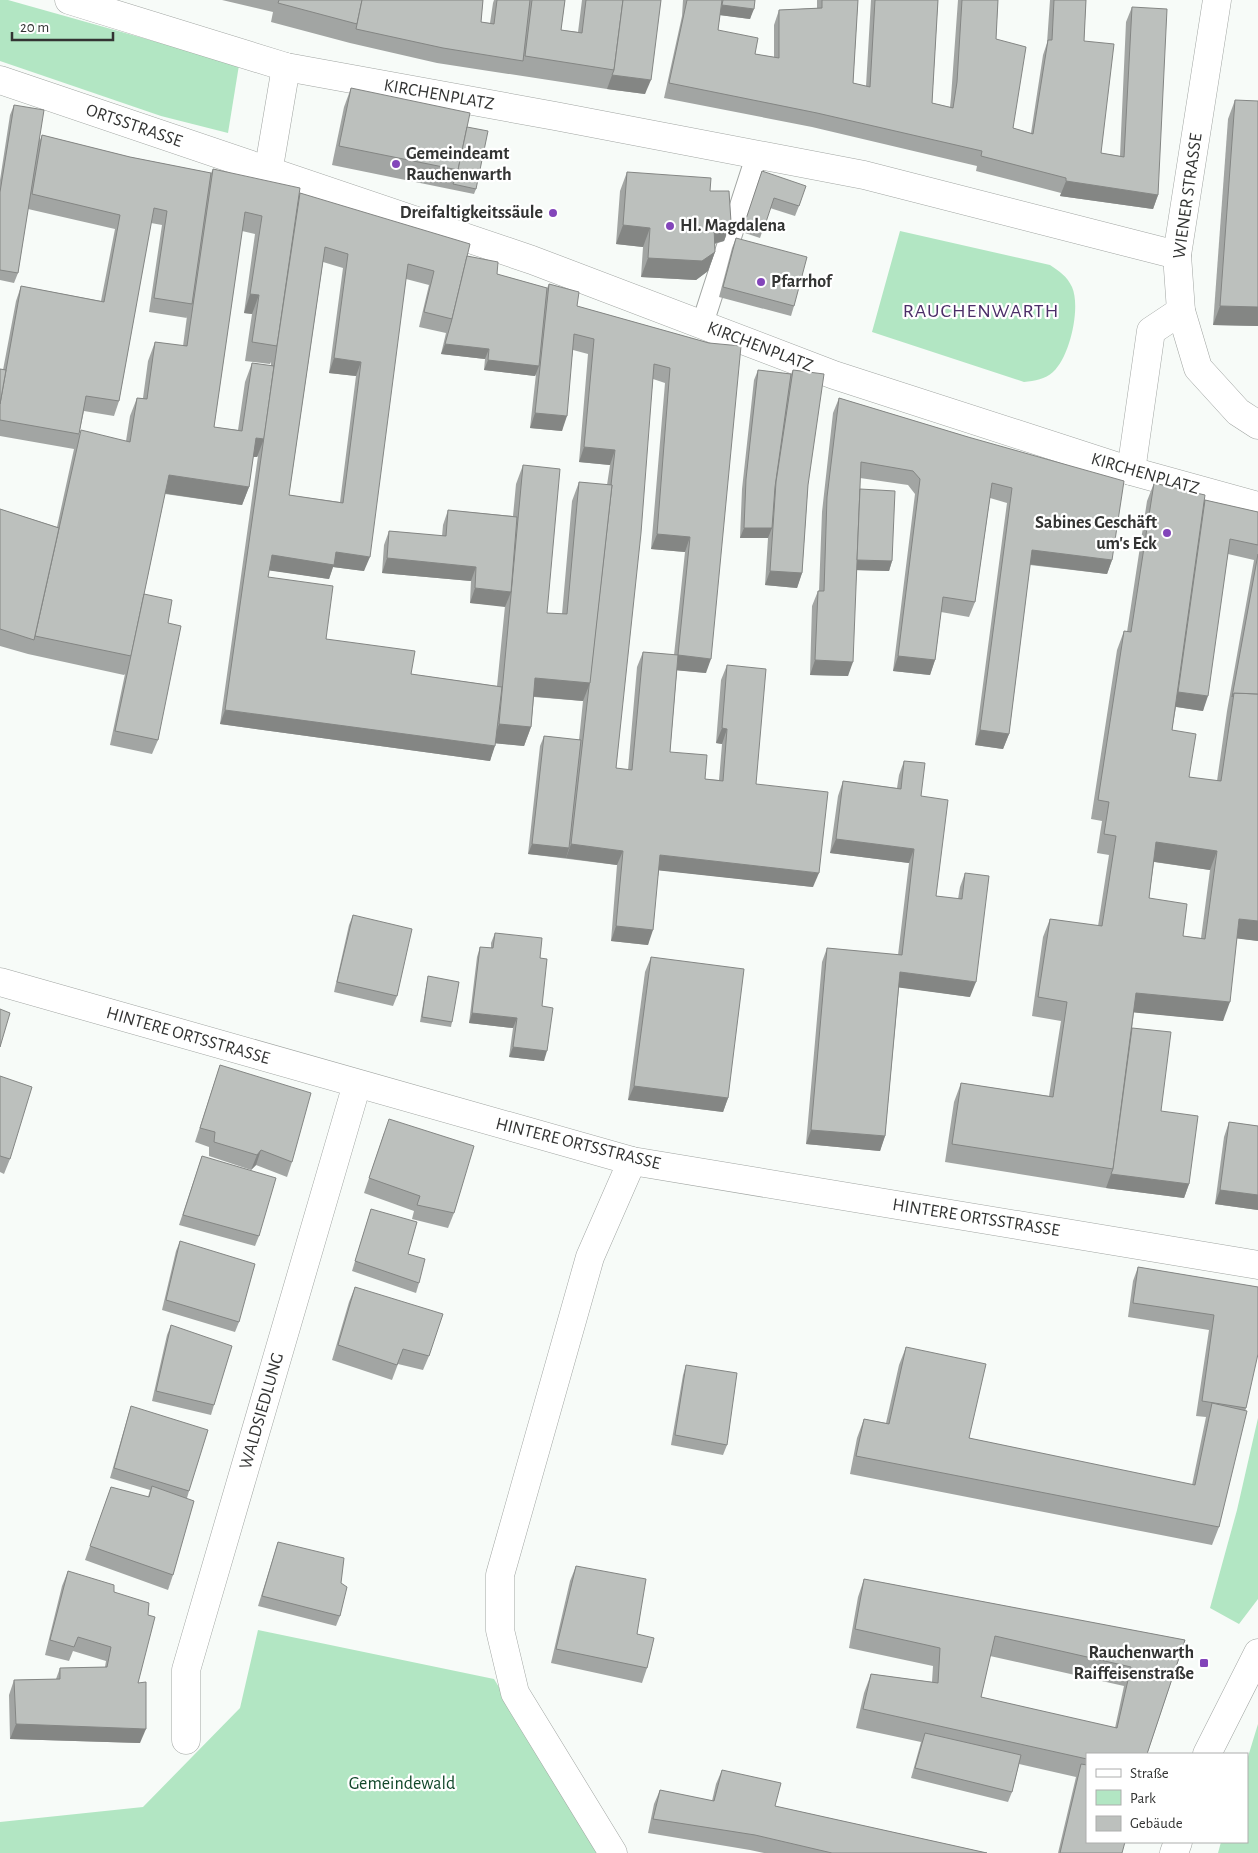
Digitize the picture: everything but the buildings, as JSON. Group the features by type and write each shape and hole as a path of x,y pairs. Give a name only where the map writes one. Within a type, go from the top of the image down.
{"street":[{"path":"69,0 286,67 268,172"},
{"name":"WIENER STRASSE","path":"1218,0 1177,255 1181,311 1198,368 1238,412 1258,425"},
{"name":"KIRCHENPLATZ","path":"286,67 864,175 1177,255"},
{"name":"ORTSSTRASSE","path":"0,80 268,172"},
{"path":"702,325 757,155"},
{"name":"KIRCHENPLATZ","path":"268,172 532,260 834,375 1131,471 1258,506"},
{"path":"1131,471 1151,331 1181,311"},
{"name":"HINTERE ORTSSTRASSE","path":"0,982 632,1161 1258,1265"},
{"name":"WALDSIEDLUNG","path":"186,1740 186,1670 357,1084"},
{"path":"613,1853 515,1693 500,1630 500,1576 590,1257 632,1161"},
{"path":"1208,1753 1258,1653"}],"green space":[{"path":"0,0 8,0 239,65 228,133 161,116 0,61"},
{"path":"900,231 1050,265 1063,274 1072,287 1075,307 1074,319 1069,344 1059,365 1053,372 1040,379 1024,382 872,332"},
{"path":"1258,1418 1258,1599 1239,1624 1210,1608 1237,1510"},
{"name":"Gemeindewald","path":"258,1630 494,1679 600,1853 0,1853 0,1822 143,1807 240,1708"},
{"path":"1258,1724 1258,1853 1218,1853 1221,1843 1248,1843 1248,1757"}],"place":[{"name":"Gemeindeamt Rauchenwarth","path":"396,164"},
{"name":"Dreifaltigkeitssäule","path":"553,213"},
{"name":"Hl. Magdalena","path":"670,226"},
{"name":"Pfarrhof","path":"761,282"},
{"name":"Sabines Geschäft um's Eck","path":"1167,533"},
{"name":"Rauchenwarth Raiffeisenstraße","path":"1204,1663"}],"district":[{"name":"RAUCHENWARTH","path":"981,311"}]}
